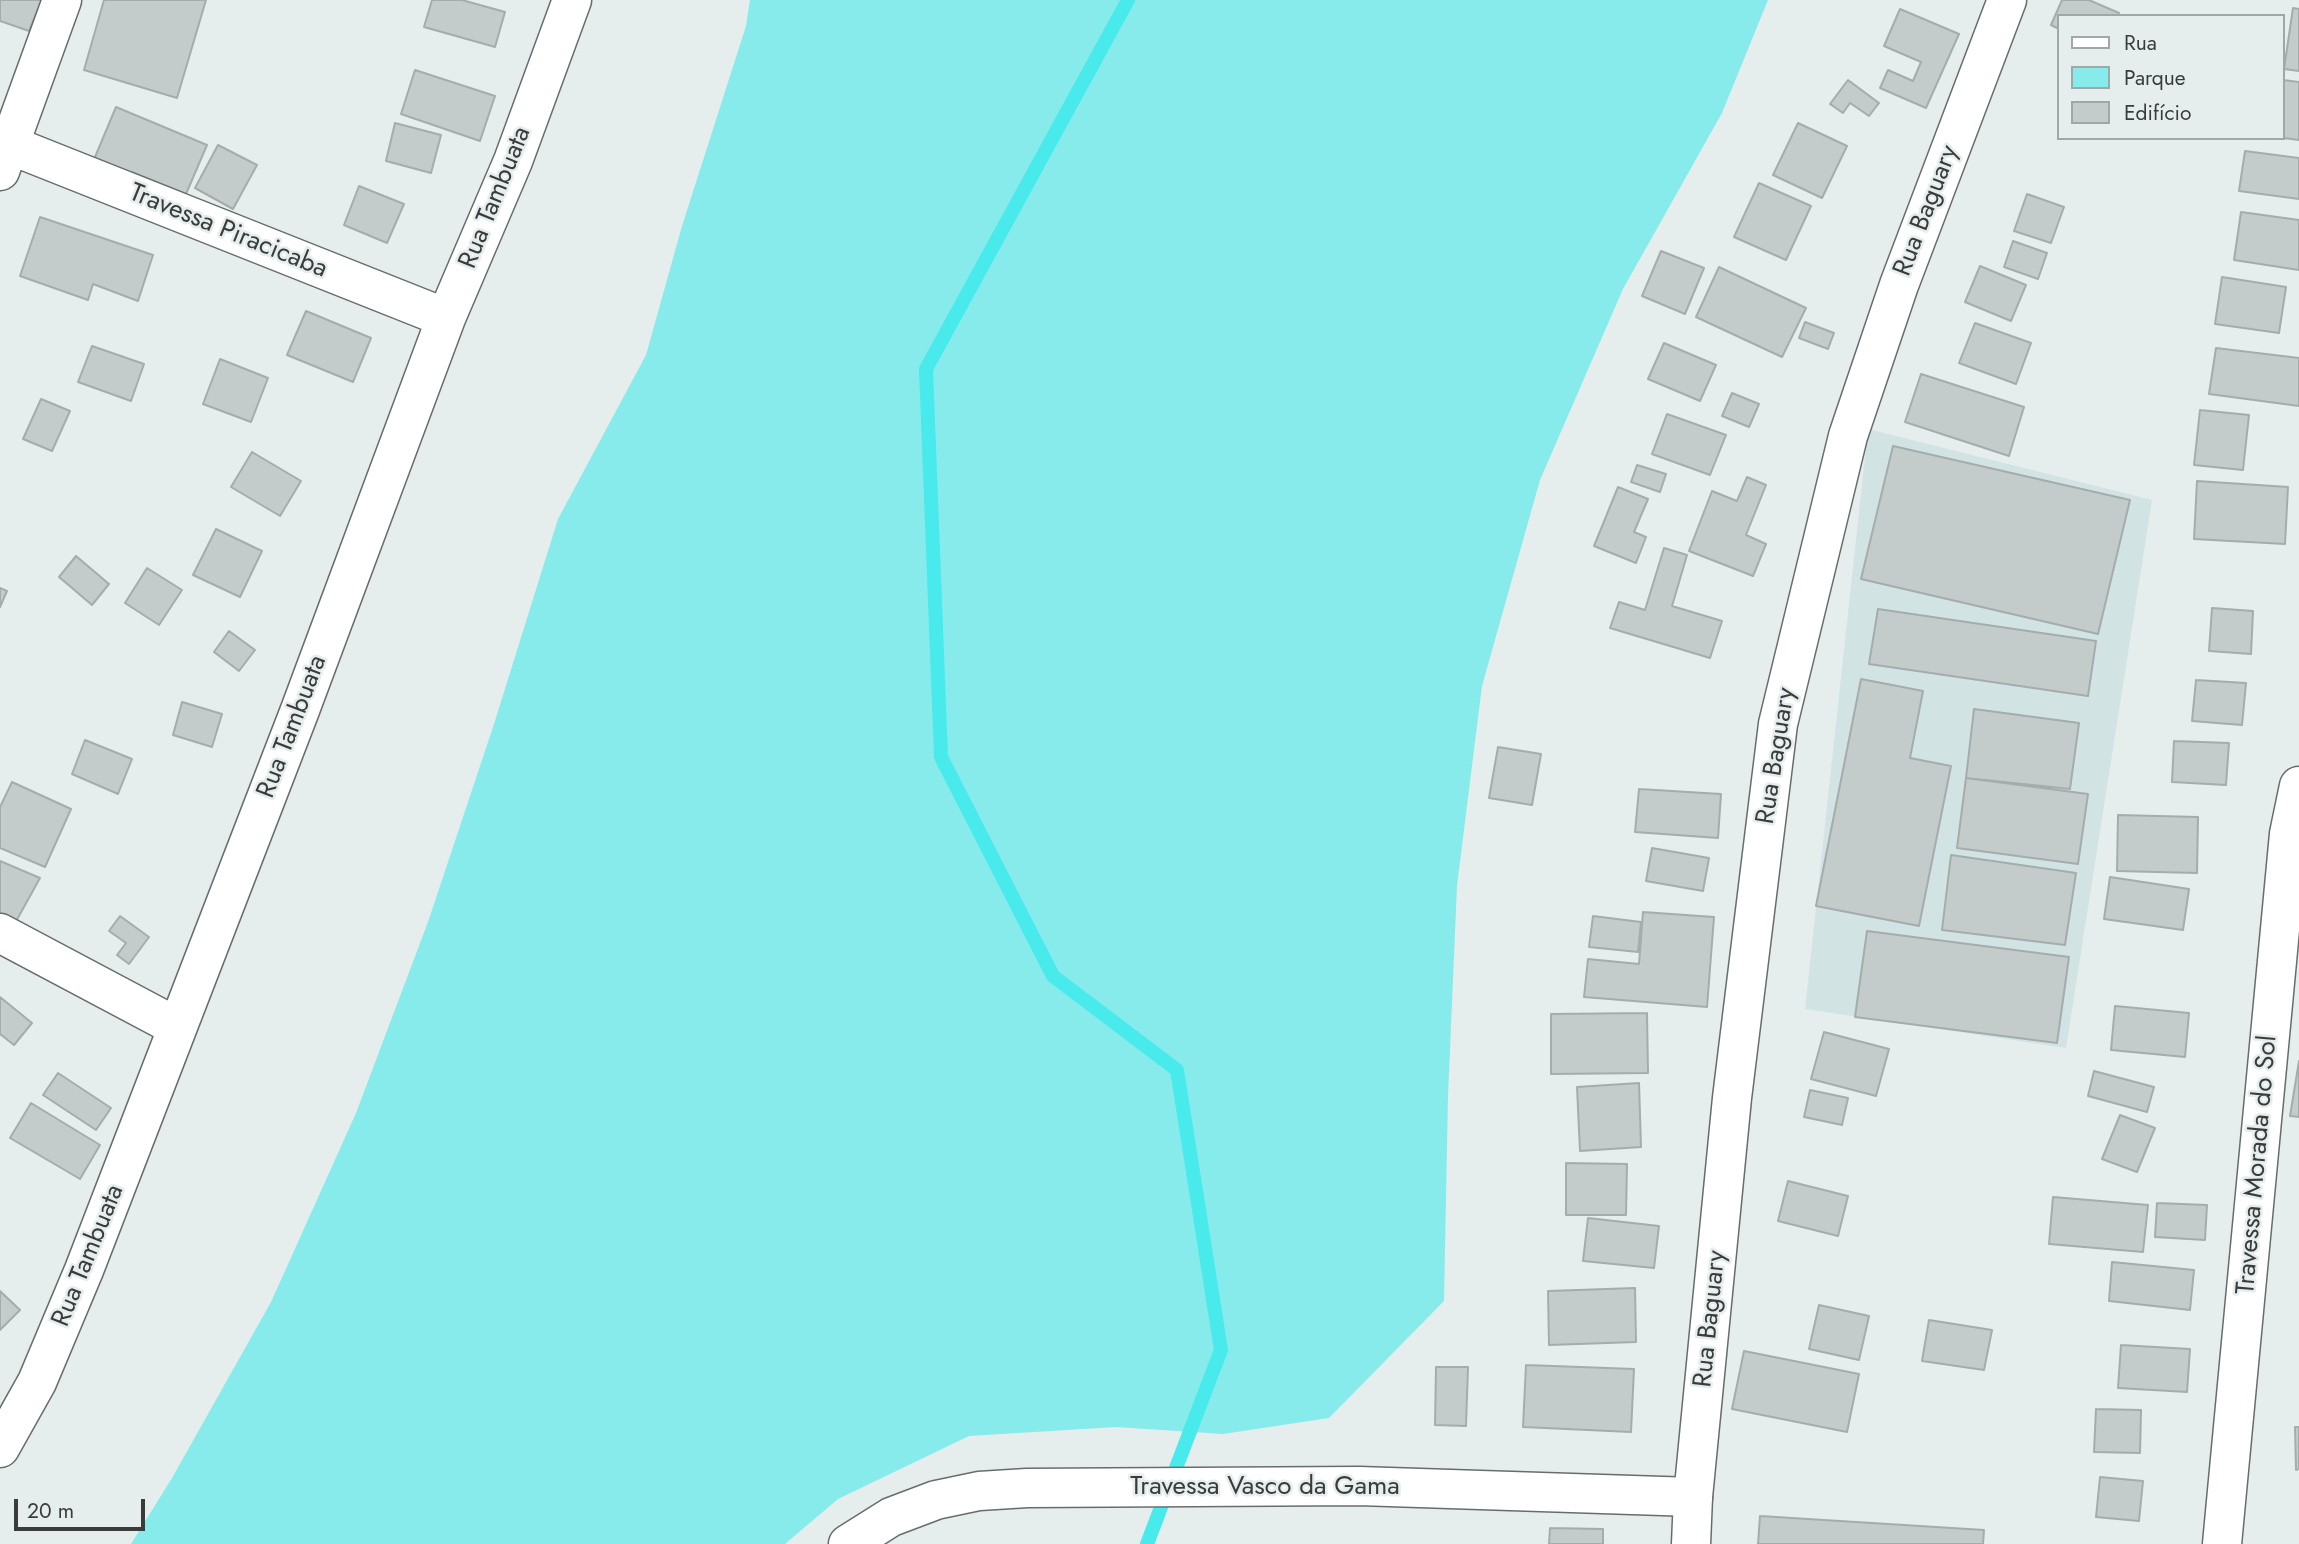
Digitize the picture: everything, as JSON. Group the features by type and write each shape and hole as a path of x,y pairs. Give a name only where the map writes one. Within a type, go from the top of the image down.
{"street":[{"path":"5,158 62,0"},
{"name":"Rua Tambuata","path":"0,1448 18,1420 61,1328 300,710 446,318 513,161 572,0"},
{"name":"Rua Baguary","path":"1691,1544 1693,1497 1732,1098 1778,724 1848,436 1899,285 2007,0"},
{"name":"Travessa Piracicaba","path":"5,158 446,318"},
{"name":"Travessa Morada do Sol","path":"2222,1544 2289,834 2299,786"},
{"path":"0,933 177,1027"},
{"name":"Travessa Vasco da Gama","path":"848,1544 891,1517 936,1500 979,1490 1359,1486 1693,1497"}],"shaded area":[{"path":"1868,429 2152,500 2066,1048 1805,1009"}],"green space":[{"path":"750,0 1768,0 1722,113 1623,289 1540,480 1482,686 1457,886 1448,1096 1444,1301 1329,1418 1223,1434 1116,1427 969,1436 838,1499 785,1544 131,1544 172,1478 271,1302 356,1113 428,922 558,519 646,355 682,226 746,26"}],"building":[{"path":"0,0 42,0 29,31 0,21"},
{"path":"104,0 206,0 177,98 84,70"},
{"path":"432,0 462,0 505,12 495,47 424,27"},
{"path":"2062,0 2089,0 2119,13 2058,14 2058,28 2051,25"},
{"path":"2293,8 2299,9 2299,71 2285,69"},
{"path":"1900,9 1959,34 1926,108 1880,88 1888,70 1913,81 1921,62 1884,46"},
{"path":"415,70 495,96 480,141 401,114"},
{"path":"1848,80 1879,103 1869,116 1850,103 1843,113 1830,104"},
{"path":"2285,80 2299,82 2299,140 2285,138"},
{"path":"116,107 207,145 186,194 132,172 127,184 90,169"},
{"path":"395,123 441,135 431,173 386,161"},
{"path":"1798,123 1847,146 1822,198 1773,175"},
{"path":"218,145 257,165 233,209 195,188"},
{"path":"2245,151 2299,158 2299,199 2239,191"},
{"path":"1759,183 1811,206 1786,260 1734,237"},
{"path":"359,186 404,204 387,243 344,225"},
{"path":"2027,194 2064,207 2051,243 2014,231"},
{"path":"2241,212 2299,220 2299,270 2234,260"},
{"path":"40,217 153,255 138,301 93,284 88,300 20,276"},
{"path":"2013,241 2047,253 2038,279 2004,267"},
{"path":"1661,251 1704,268 1685,314 1642,296"},
{"path":"1980,266 2026,285 2011,321 1965,302"},
{"path":"1719,267 1806,308 1782,357 1696,317"},
{"path":"2222,277 2286,287 2279,333 2215,324"},
{"path":"306,311 371,338 353,382 287,355"},
{"path":"1805,322 1834,333 1828,349 1799,338"},
{"path":"1975,323 2031,343 2016,384 1959,363"},
{"path":"1664,343 1716,365 1700,401 1648,379"},
{"path":"92,346 144,364 131,401 78,382"},
{"path":"2216,348 2299,358 2299,406 2209,394"},
{"path":"220,359 268,378 251,422 203,404"},
{"path":"1921,374 2024,407 2009,456 1905,422"},
{"path":"1732,393 1759,404 1749,427 1722,416"},
{"path":"41,399 70,411 52,451 23,439"},
{"path":"2200,410 2249,415 2243,470 2194,465"},
{"path":"1667,414 1726,435 1710,475 1652,454"},
{"path":"1893,446 2130,500 2098,634 1861,579"},
{"path":"252,452 301,481 280,516 231,487"},
{"path":"1637,465 1666,474 1660,492 1631,482"},
{"path":"1747,477 1766,485 1746,535 1766,544 1753,576 1689,551 1712,491 1737,501"},
{"path":"2197,481 2288,487 2285,544 2194,539"},
{"path":"1618,487 1648,499 1634,532 1646,537 1636,563 1594,546"},
{"path":"216,529 262,551 240,597 193,575"},
{"path":"1664,548 1687,555 1672,606 1722,621 1710,658 1610,628 1619,602 1645,610"},
{"path":"76,556 109,584 92,605 59,577"},
{"path":"147,568 182,590 159,625 125,603"},
{"path":"0,588 7,591 0,607"},
{"path":"2212,608 2253,611 2251,654 2209,651"},
{"path":"1878,609 2096,641 2088,696 1869,664"},
{"path":"229,631 255,650 239,671 214,652"},
{"path":"1861,679 1923,691 1910,758 1951,766 1919,926 1816,906"},
{"path":"2196,680 2246,683 2242,725 2192,721"},
{"path":"182,702 222,714 212,747 173,735"},
{"path":"1974,709 2079,723 2070,789 1966,778"},
{"path":"85,740 132,759 118,794 72,774"},
{"path":"2174,741 2229,743 2226,785 2172,782"},
{"path":"1498,747 1541,754 1532,805 1489,798"},
{"path":"1966,778 2088,794 2078,864 1957,848"},
{"path":"12,782 71,809 45,867 0,848 0,807"},
{"path":"1639,789 1721,794 1718,838 1635,832"},
{"path":"2118,815 2198,817 2197,873 2117,871"},
{"path":"1652,848 1709,858 1703,891 1646,881"},
{"path":"1951,855 2076,873 2065,945 1942,930"},
{"path":"0,861 40,878 14,925 0,918"},
{"path":"2110,877 2189,889 2183,930 2104,919"},
{"path":"1643,912 1714,917 1707,1007 1584,997 1588,959 1639,964"},
{"path":"120,916 149,937 129,964 117,955 126,943 109,931"},
{"path":"1593,916 1641,922 1638,952 1589,947"},
{"path":"1867,931 2069,957 2057,1043 1855,1017"},
{"path":"0,997 32,1023 14,1045 0,1034"},
{"path":"2115,1006 2189,1013 2185,1057 2111,1050"},
{"path":"1647,1013 1648,1073 1551,1074 1551,1014"},
{"path":"1824,1032 1889,1049 1876,1096 1811,1079"},
{"path":"2299,1061 2299,1117 2290,1116"},
{"path":"2094,1071 2154,1087 2147,1112 2088,1096"},
{"path":"58,1073 111,1108 96,1130 43,1095"},
{"path":"1639,1083 1641,1147 1580,1151 1577,1087"},
{"path":"1810,1090 1848,1098 1842,1125 1804,1117"},
{"path":"31,1103 100,1145 80,1179 10,1138"},
{"path":"2120,1115 2155,1128 2137,1172 2102,1159"},
{"path":"1566,1163 1627,1164 1626,1215 1566,1215"},
{"path":"1788,1181 1848,1196 1838,1236 1778,1221"},
{"path":"2053,1197 2148,1205 2143,1252 2049,1244"},
{"path":"2157,1203 2207,1205 2205,1240 2155,1237"},
{"path":"1588,1218 1659,1226 1654,1268 1583,1261"},
{"path":"2112,1262 2194,1270 2190,1310 2109,1301"},
{"path":"1635,1288 1636,1342 1549,1345 1548,1291"},
{"path":"0,1291 20,1310 0,1330"},
{"path":"1819,1305 1869,1316 1859,1360 1809,1349"},
{"path":"1929,1320 1992,1330 1984,1370 1922,1361"},
{"path":"2121,1345 2190,1349 2187,1392 2118,1388"},
{"path":"1744,1351 1859,1374 1847,1432 1732,1409"},
{"path":"1526,1365 1634,1369 1631,1432 1523,1427"},
{"path":"1436,1367 1468,1367 1466,1426 1435,1425"},
{"path":"2096,1409 2141,1410 2140,1453 2094,1452"},
{"path":"2295,1427 2299,1427 2299,1469 2296,1470"},
{"path":"2100,1477 2143,1481 2139,1521 2096,1517"},
{"path":"1760,1516 1984,1530 1983,1544 1758,1544"},
{"path":"1550,1528 1603,1529 1603,1544 1549,1544"}],"waterway":[{"path":"1128,0 926,369 941,757 1053,976 1177,1070 1221,1350 1147,1544"}]}
